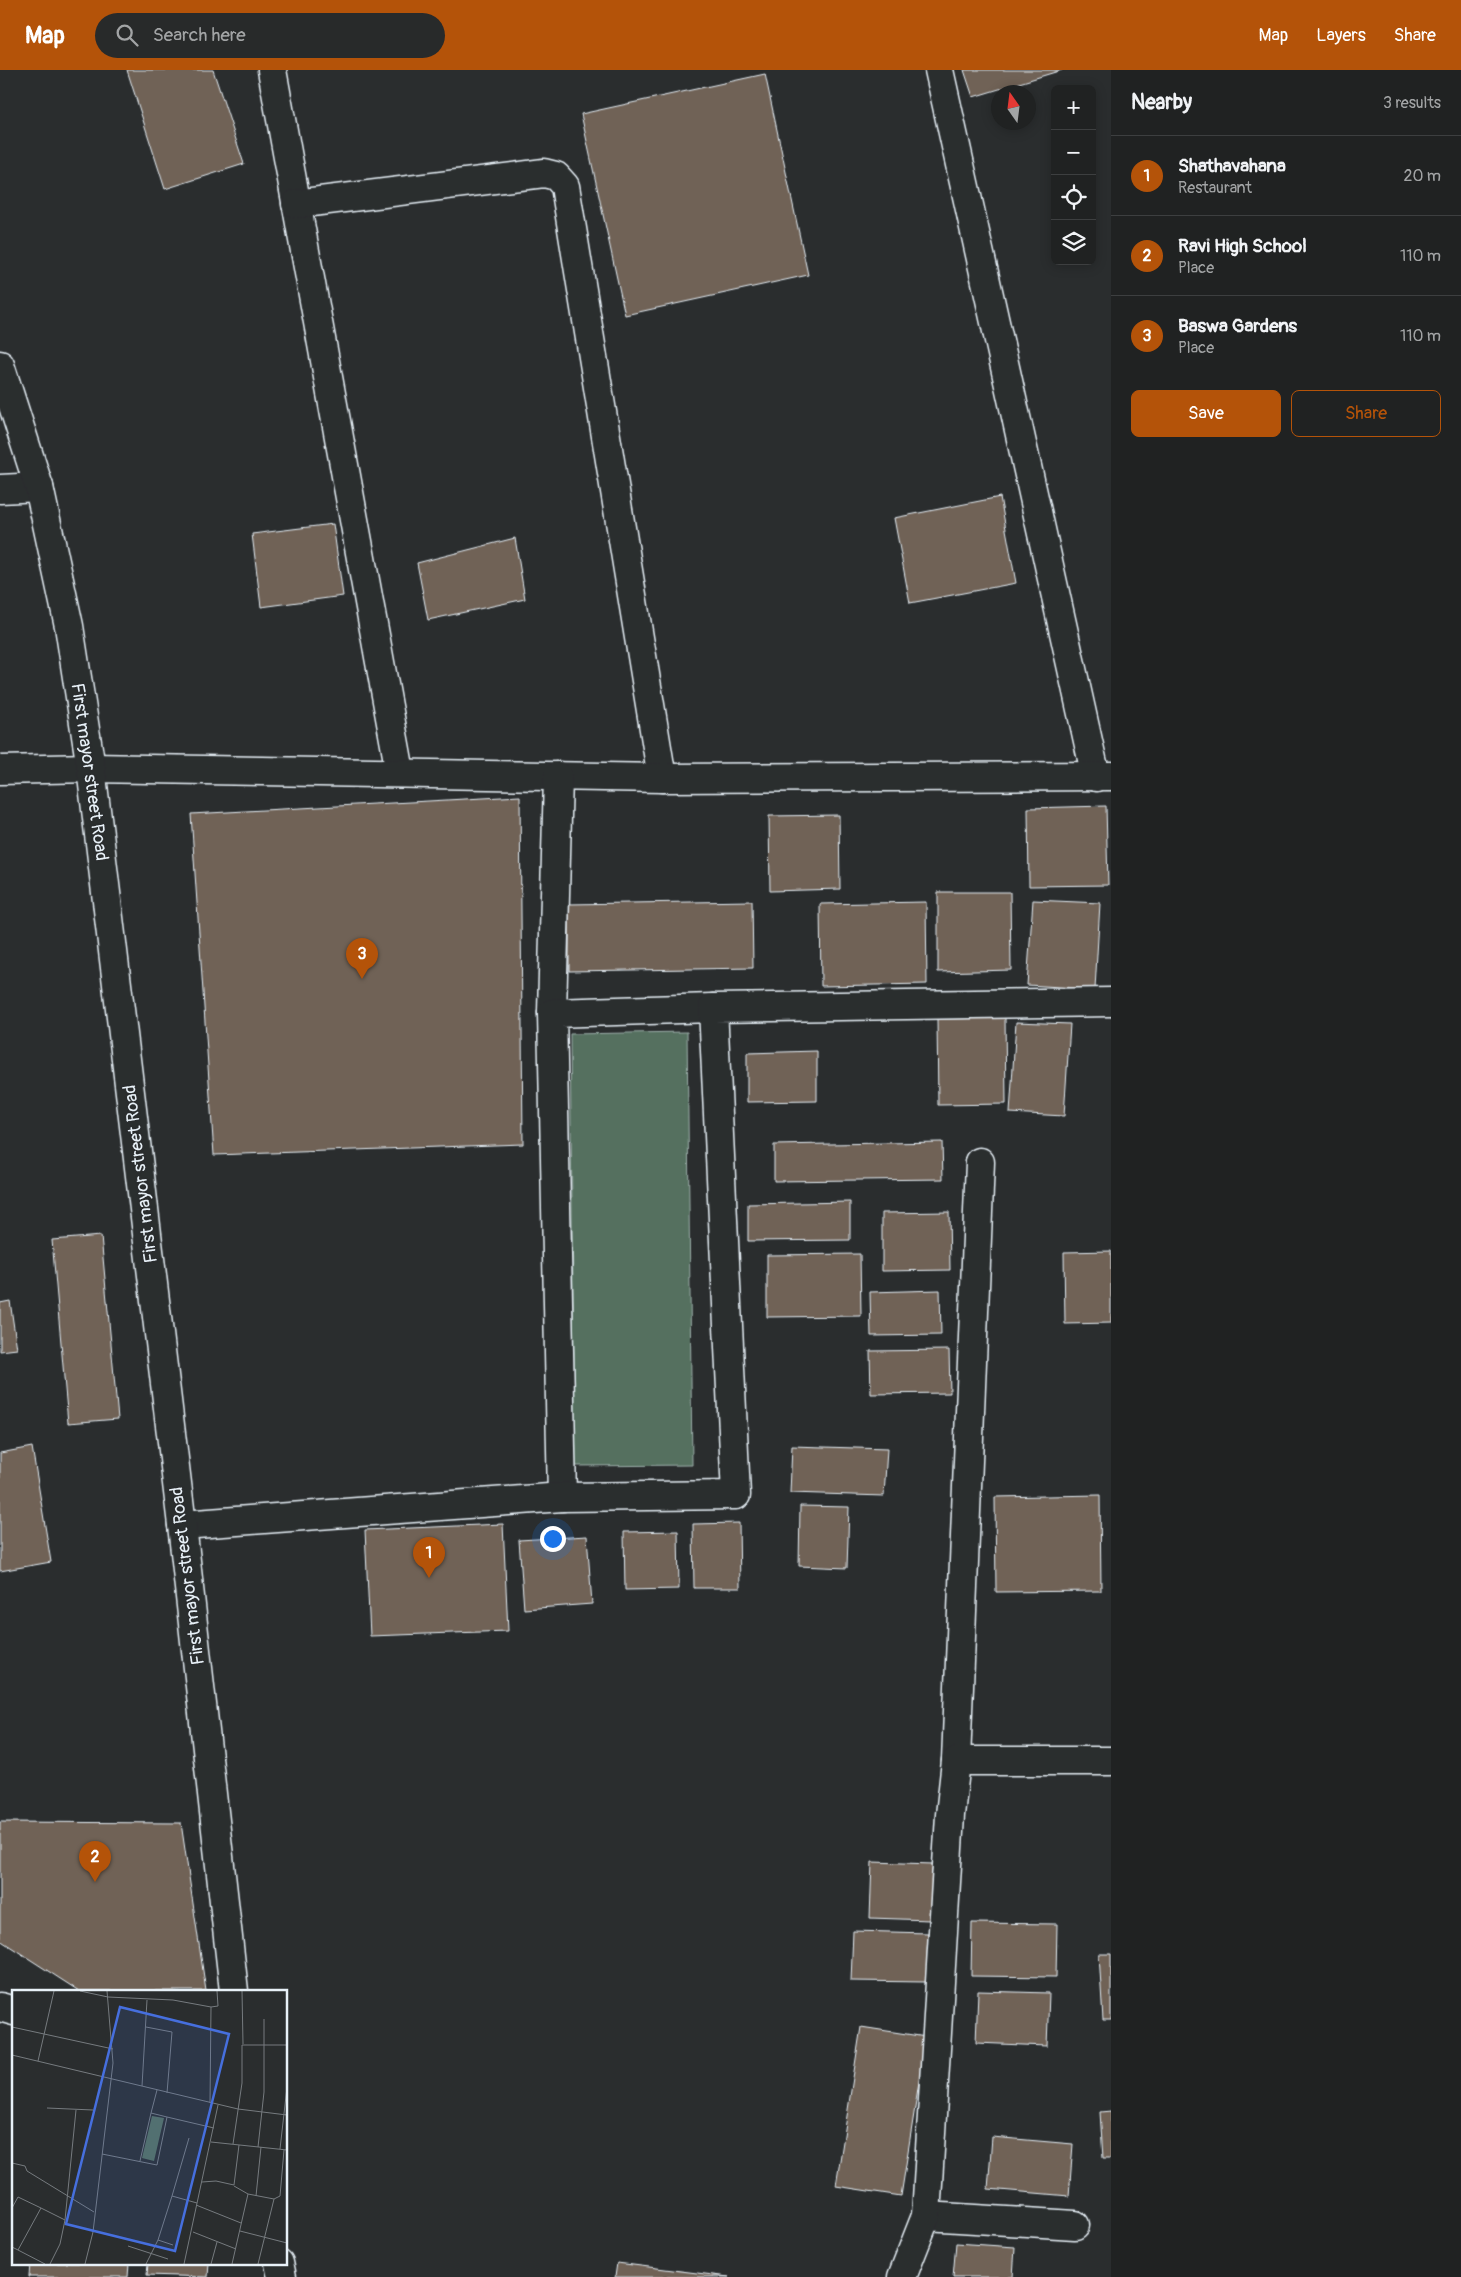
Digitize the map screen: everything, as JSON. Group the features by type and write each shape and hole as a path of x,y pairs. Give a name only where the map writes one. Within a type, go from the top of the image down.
{"street":[{"path":"272,70 400,772"},
{"path":"0,770 91,768 662,778 1104,776 939,70"},
{"path":"296,204 544,173 556,176 565,186 662,778"},
{"name":"First mayor street Road","path":"0,365 40,487 69,626 91,768 182,1525 234,1990"},
{"path":"0,489 40,487"},
{"path":"558,776 552,1013 562,1497"},
{"path":"552,1013 714,1008 1111,1002"},
{"path":"182,1525 562,1497 736,1495 714,1008"},
{"path":"902,2277 926,2216 950,1815 956,1761 980,1162"},
{"path":"956,1761 1111,1761"},
{"path":"926,2216 1075,2225"},
{"path":"279,2264 282,2277"}],"green space":[{"path":"687,1032 692,1465 575,1466 570,1034"}],"building":[{"path":"127,70 213,70 244,164 165,189"},
{"path":"964,70 1062,70 1013,85 991,85 991,92 973,97"},
{"path":"765,74 808,275 625,315 581,114"},
{"path":"1000,497 1016,583 910,603 894,518"},
{"path":"333,524 343,596 261,607 252,534"},
{"path":"515,538 525,599 428,620 417,563"},
{"path":"520,796 523,1144 214,1155 191,814"},
{"path":"1106,806 1108,885 1029,886 1028,808"},
{"path":"839,815 840,889 770,891 769,816"},
{"path":"938,892 1010,892 1011,970 938,972"},
{"path":"1033,900 1100,903 1095,989 1027,985"},
{"path":"752,901 753,968 569,971 569,904"},
{"path":"926,902 927,984 821,986 820,904"},
{"path":"1005,1018 1006,1104 938,1105 937,1019"},
{"path":"1016,1022 1070,1024 1064,1116 1010,1113"},
{"path":"817,1051 817,1101 747,1102 747,1053"},
{"path":"942,1142 943,1179 774,1181 774,1145"},
{"path":"850,1202 850,1240 748,1241 748,1204"},
{"path":"949,1212 950,1270 882,1271 882,1213"},
{"path":"101,1236 118,1419 68,1423 52,1240"},
{"path":"1111,1251 1111,1323 1065,1324 1064,1252"},
{"path":"860,1254 861,1316 767,1317 767,1255"},
{"path":"940,1290 941,1335 871,1336 870,1292"},
{"path":"10,1301 17,1349 0,1351 0,1303"},
{"path":"949,1350 950,1393 871,1394 870,1351"},
{"path":"792,1446 887,1449 884,1496 790,1493"},
{"path":"32,1447 51,1562 0,1571 0,1453"},
{"path":"1100,1495 1101,1591 996,1592 995,1497"},
{"path":"800,1506 849,1507 847,1568 799,1566"},
{"path":"739,1523 740,1588 694,1588 693,1524"},
{"path":"503,1524 508,1631 370,1636 365,1530"},
{"path":"678,1531 679,1589 625,1590 624,1532"},
{"path":"587,1536 592,1604 524,1609 519,1540"},
{"path":"0,1822 181,1823 206,1990 77,1990 0,1940"},
{"path":"872,1862 933,1864 930,1920 870,1918"},
{"path":"972,1923 1057,1924 1056,1977 971,1976"},
{"path":"853,1931 928,1933 926,1982 851,1981"},
{"path":"1099,1954 1111,1954 1111,2020 1103,2020"},
{"path":"978,1991 1049,1993 1047,2046 976,2043"},
{"path":"861,2027 926,2037 901,2196 836,2186"},
{"path":"1111,2111 1111,2158 1103,2158 1100,2112"},
{"path":"992,2137 1073,2144 1069,2196 988,2189"},
{"path":"956,2243 1015,2247 1013,2277 953,2277"},
{"path":"617,2263 729,2277 615,2277"},
{"path":"30,2264 129,2264 128,2277 29,2277"},
{"path":"148,2264 209,2264 208,2277 147,2275"}],"place":[{"name":"Baswa Gardens","path":"362,979"},
{"name":"Shathavahana","path":"429,1578"},
{"name":"Ravi High School","path":"95,1882"}]}
